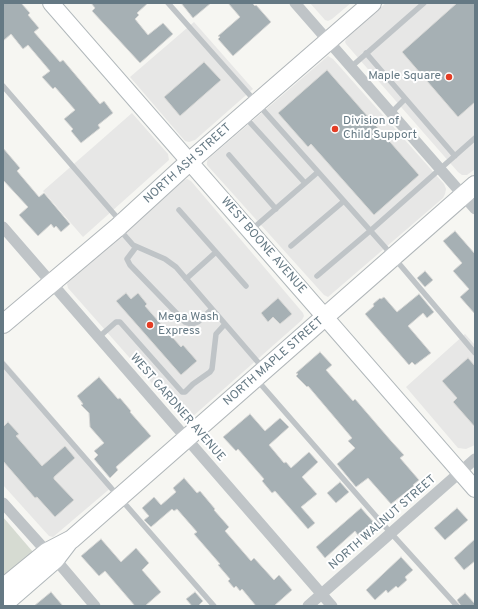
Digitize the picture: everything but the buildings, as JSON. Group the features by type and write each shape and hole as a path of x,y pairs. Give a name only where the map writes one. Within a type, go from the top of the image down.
{"main road":[{"name":"NORTH ASH STREET","path":"3,324 120,225 189,162 372,3"},
{"name":"WEST BOONE AVENUE","path":"55,4 189,162 475,489"},
{"name":"NORTH MAPLE STREET","path":"3,588 51,556 72,539 469,190"},
{"name":"NORTH MAPLE STREET","path":"3,606 51,556"}],"street":[{"path":"295,3 440,169 469,190 475,209"},
{"name":"WEST GARDNER AVENUE","path":"3,226 332,606"},
{"name":"NORTH WALNUT STREET","path":"308,606 475,459"},
{"path":"3,502 95,606"}],"lane":[{"path":"168,3 344,201 475,353"},
{"path":"351,67 424,3"},
{"path":"366,53 455,156"},
{"path":"3,86 120,225 133,245 170,262 186,279 225,324 260,374 391,533 457,606"},
{"path":"391,113 405,99"},
{"path":"244,115 305,183"},
{"path":"318,276 475,138"},
{"path":"229,155 276,208"},
{"path":"250,231 318,172"},
{"path":"292,246 344,201"},
{"path":"179,210 246,286"},
{"path":"136,247 127,259 130,265 185,322 192,324 198,322 212,309"},
{"path":"186,279 216,252"},
{"path":"99,337 116,322 120,322 182,392 185,392 212,369 215,337 225,324"},
{"path":"3,364 214,606"}],"shaded area":[{"path":"310,3 351,3 328,21 325,20"},
{"path":"386,3 475,3 475,169 467,175 462,175 458,172 345,42 347,37"},
{"path":"194,22 253,89 195,140 189,142 185,141 130,77"},
{"path":"328,56 333,59 444,184 446,189 443,198 328,297 324,295 207,165 207,162 208,159"},
{"path":"132,113 168,154 169,160 83,237 43,191"},
{"path":"187,179 191,181 304,316 302,320 192,417 186,418 181,416 68,288 67,284 69,280"},
{"path":"465,334 475,345 475,445 466,449 458,448 406,387"},
{"path":"3,359 113,486 53,537 49,536 3,485"},
{"path":"3,517 33,552 3,576"}],"place":[{"name":"Maple Square","path":"449,77"},
{"name":"Division of Child Support","path":"335,129"},
{"name":"Mega Wash Express","path":"150,325"}]}
